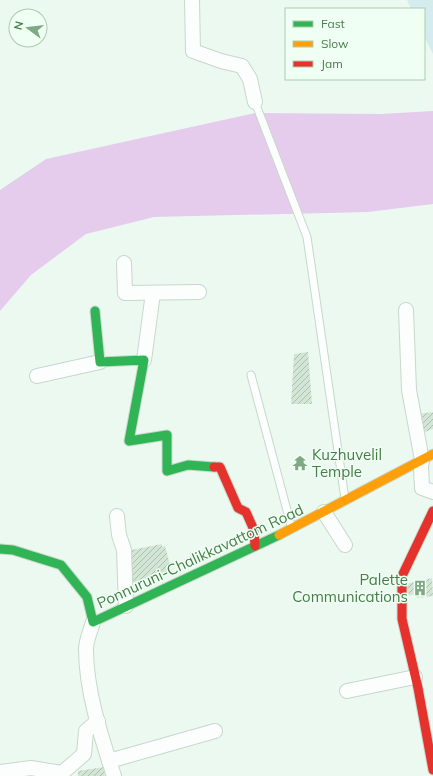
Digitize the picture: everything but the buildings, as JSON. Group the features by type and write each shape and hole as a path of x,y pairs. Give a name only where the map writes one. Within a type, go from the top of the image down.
{"street":[{"path":"192,0 193,51 221,61 242,66 250,79 255,102"},
{"path":"124,263 125,293 199,292"},
{"path":"152,293 144,360 129,441 167,435 167,471 188,464 220,467 238,508 246,512 254,530 255,546"},
{"path":"406,310 409,390 428,457 421,467 422,488 433,492"},
{"path":"95,311 100,362"},
{"path":"37,376 100,362 144,360"},
{"name":"Ponnuruni-Chalikkavattom Road","path":"0,549 13,550 61,565 87,597 94,622 292,529 428,457"},
{"path":"433,511 402,576 402,619 433,770"},
{"path":"324,512 345,545"},
{"path":"117,516 119,536 124,550 126,606"},
{"path":"94,622 86,647 91,692 114,776"},
{"path":"346,691 415,677"},
{"path":"0,772 31,768 62,773 84,754 86,731 98,721"},
{"path":"109,760 215,731"}],"lane":[{"path":"255,102 307,237 346,501"},
{"path":"251,375 292,529"}],"shaded area":[{"path":"407,0 433,0 433,54 425,38 425,8 411,8"},
{"path":"433,111 433,204 368,212 154,217 86,234 31,275 0,311 0,190 46,159 255,113 381,114"}],"traffic: fast":[{"path":"95,311 100,362 144,360 129,441 167,435 167,471 188,465 214,467"},
{"path":"0,549 13,550 61,565 87,597 93,622 279,535"}],"traffic: slow":[{"path":"279,535 433,454"}],"traffic: jam":[{"path":"214,467 220,467 238,508 246,512 254,530 255,546"},
{"path":"433,511 402,576 402,619 418,688 433,770"}],"place":[{"name":"Kuzhuvelil Temple","path":"300,463"},
{"name":"Palette Communications","path":"420,588"}]}
